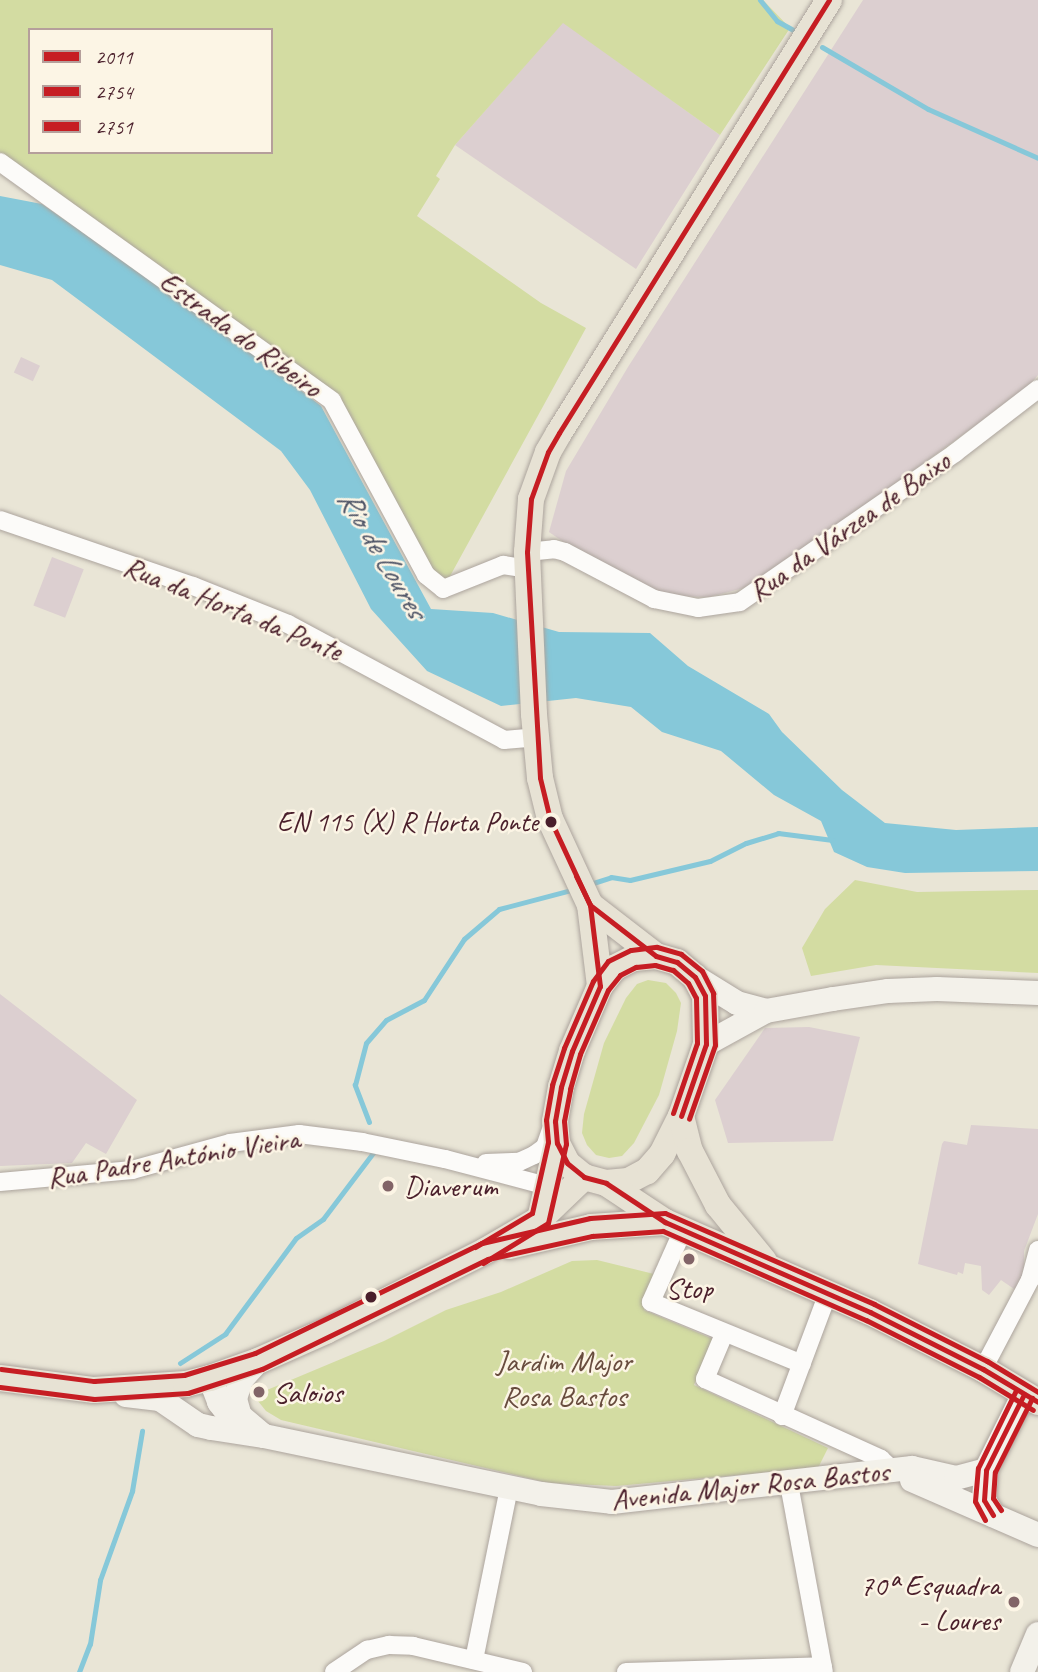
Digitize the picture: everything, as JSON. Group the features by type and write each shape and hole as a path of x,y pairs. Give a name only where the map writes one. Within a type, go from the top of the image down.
{"main road":[{"path":"600,986 590,905 563,853 542,790 535,725 528,572 531,499 548,452 829,0"},
{"path":"590,905 656,956"},
{"path":"0,1378 94,1390 198,1381 258,1361 485,1251 540,1219 595,1180 628,1181 648,1171 662,1154 681,1116 705,1044 705,996 695,977 677,962 656,956 634,958 614,968 600,986 572,1051 540,1219"},
{"path":"681,1116 690,1151 718,1205 768,1265"},
{"path":"556,1132 567,1163 674,1226 828,1293 983,1369 1031,1398"},
{"path":"485,1251 591,1227 674,1226"}],"street":[{"name":"Estrada do Ribeiro","path":"0,162 332,401 426,575 443,589 503,565 528,572"},
{"name":"Rua da Várzea de Baixo","path":"528,572 554,549 565,552 654,599 698,608 740,602 955,453 1038,389"},
{"name":"Rua da Horta da Ponte","path":"0,520 193,586 288,624 504,740 535,725"},
{"path":"695,977 737,1003 766,1011"},
{"path":"705,1044 766,1011 888,991 937,989 1038,993"},
{"name":"Rua Padre António Vieira","path":"470,1164 519,1162 545,1147 556,1132"},
{"name":"Rua Padre António Vieira","path":"0,1182 132,1170 230,1143 299,1134 362,1142 470,1164 547,1186"},
{"path":"674,1226 651,1302 802,1364"},
{"path":"983,1369 1030,1280 1037,1251"},
{"path":"782,1416 828,1293"},
{"path":"724,1334 705,1379 881,1459 895,1472 956,1501 993,1514 1038,1535"},
{"path":"258,1361 241,1380 235,1399 240,1416 264,1436"},
{"path":"198,1381 219,1402 235,1425 264,1436"},
{"path":"198,1381 198,1411 211,1428"},
{"path":"94,1390 160,1399 198,1425 264,1436"},
{"path":"993,1514 984,1500 986,1471 1031,1398"},
{"name":"Avenida Major Rosa Bastos","path":"264,1436 509,1488 612,1502 912,1468 957,1478 986,1471"},
{"path":"626,1672 824,1669 789,1484"},
{"path":"474,1660 509,1488"},
{"path":"1029,1665 1038,1634"},
{"path":"334,1672 367,1650 389,1645 413,1646 523,1672"}],"shaded area":[{"path":"863,0 1038,0 1038,375 1026,389 874,499 744,588 709,597 673,596 614,577 549,532 566,471 628,367"},
{"path":"563,22 720,135 636,269 455,145"},
{"path":"21,357 40,366 33,381 14,372"},
{"path":"52,557 84,569 65,618 33,606"},
{"path":"0,994 137,1100 106,1154 86,1143 72,1163 0,1166"},
{"path":"809,1027 860,1037 833,1141 728,1143 715,1100 765,1028"},
{"path":"971,1125 1038,1129 1038,1214 1024,1251 1020,1293 1001,1280 989,1295 982,1290 981,1266 965,1263 963,1274 958,1272 957,1275 918,1264 942,1144 944,1141 967,1145"}],"green space":[{"path":"0,0 763,0 790,28 720,135 563,23 455,145 436,176 440,179 417,216 541,303 586,328 443,589 332,400 0,162"},
{"path":"855,880 917,892 1038,890 1038,973 876,965 811,976 802,948 825,909"},
{"path":"648,980 666,983 681,1003 677,1031 659,1095 634,1143 622,1156 609,1158 596,1155 587,1145 582,1133 584,1114 604,1043 626,998 637,984"},
{"name":"Jardim Major Rosa Bastos","path":"597,1260 654,1274 644,1310 713,1339 694,1385 828,1448 818,1468 616,1486 549,1483 281,1420 266,1411 258,1401 267,1390 384,1341 446,1310 501,1292 572,1261"}],"water":[{"name":"Rio de Loures","path":"0,196 42,204 218,327 321,406 431,609 493,613 559,632 650,633 688,666 769,714 782,732 842,790 885,823 956,830 1038,827 1038,871 905,873 867,867 834,852 821,821 774,795 721,751 662,732 631,707 576,698 501,706 427,671 371,609 310,490 281,451 52,280 0,265"}],"waterway":[{"path":"760,0 777,21 793,30"},
{"path":"822,47 928,109 1038,158"},
{"path":"587,885 611,877 630,880 710,861 746,843 778,833 833,840"},
{"path":"369,1122 355,1085 366,1043 386,1020 424,1000 464,939 499,909 575,889"},
{"path":"180,1363 225,1334 296,1238 323,1219 373,1153"},
{"path":"79,1672 90,1644 100,1580 132,1491 142,1431"}],"transit line":[{"name":"2011","path":"829,0 559,433 548,452 531,499 527,552 540,778 550,819 590,905 600,986 572,1051 561,1087 555,1121 557,1143 567,1163 584,1177 606,1183 665,1222 870,1312 983,1369 1038,1402"},
{"name":"2011","path":"576,876 590,905 656,956 677,962 695,977 705,996 706,1044 681,1116"},
{"name":"2751","path":"475,1247 532,1213 548,1142 546,1120 552,1085 564,1048 593,981 608,961 631,950 657,947 681,954 702,971 713,993 715,1045 689,1119"},
{"name":"2754","path":"483,1263 548,1223 566,1144 564,1121 570,1089 580,1054 608,990 620,975 636,967 655,965 673,970 688,983 696,998 697,1043 673,1113"},
{"name":"2751","path":"1,1369 94,1381 184,1375 255,1353 482,1243 590,1218 665,1213 874,1304 987,1361 1038,1392"},
{"name":"2754","path":"0,1387 94,1399 188,1393 262,1369 488,1259 592,1236 663,1231 866,1320 979,1377 1033,1410"},
{"name":"2751","path":"985,1520 975,1501 978,1468 1016,1390"},
{"name":"2011","path":"993,1515 984,1500 986,1470 1024,1394"},
{"name":"2754","path":"1001,1510 993,1498 995,1472 1032,1398"}],"place":[{"name":"EN 115 (X) R Horta Ponte","path":"551,822"},
{"name":"Diaverum","path":"388,1186"},
{"name":"Stop","path":"689,1259"},
{"name":"Saloios","path":"259,1392"},
{"name":"70ª Esquadra - Loures","path":"1014,1602"}]}
